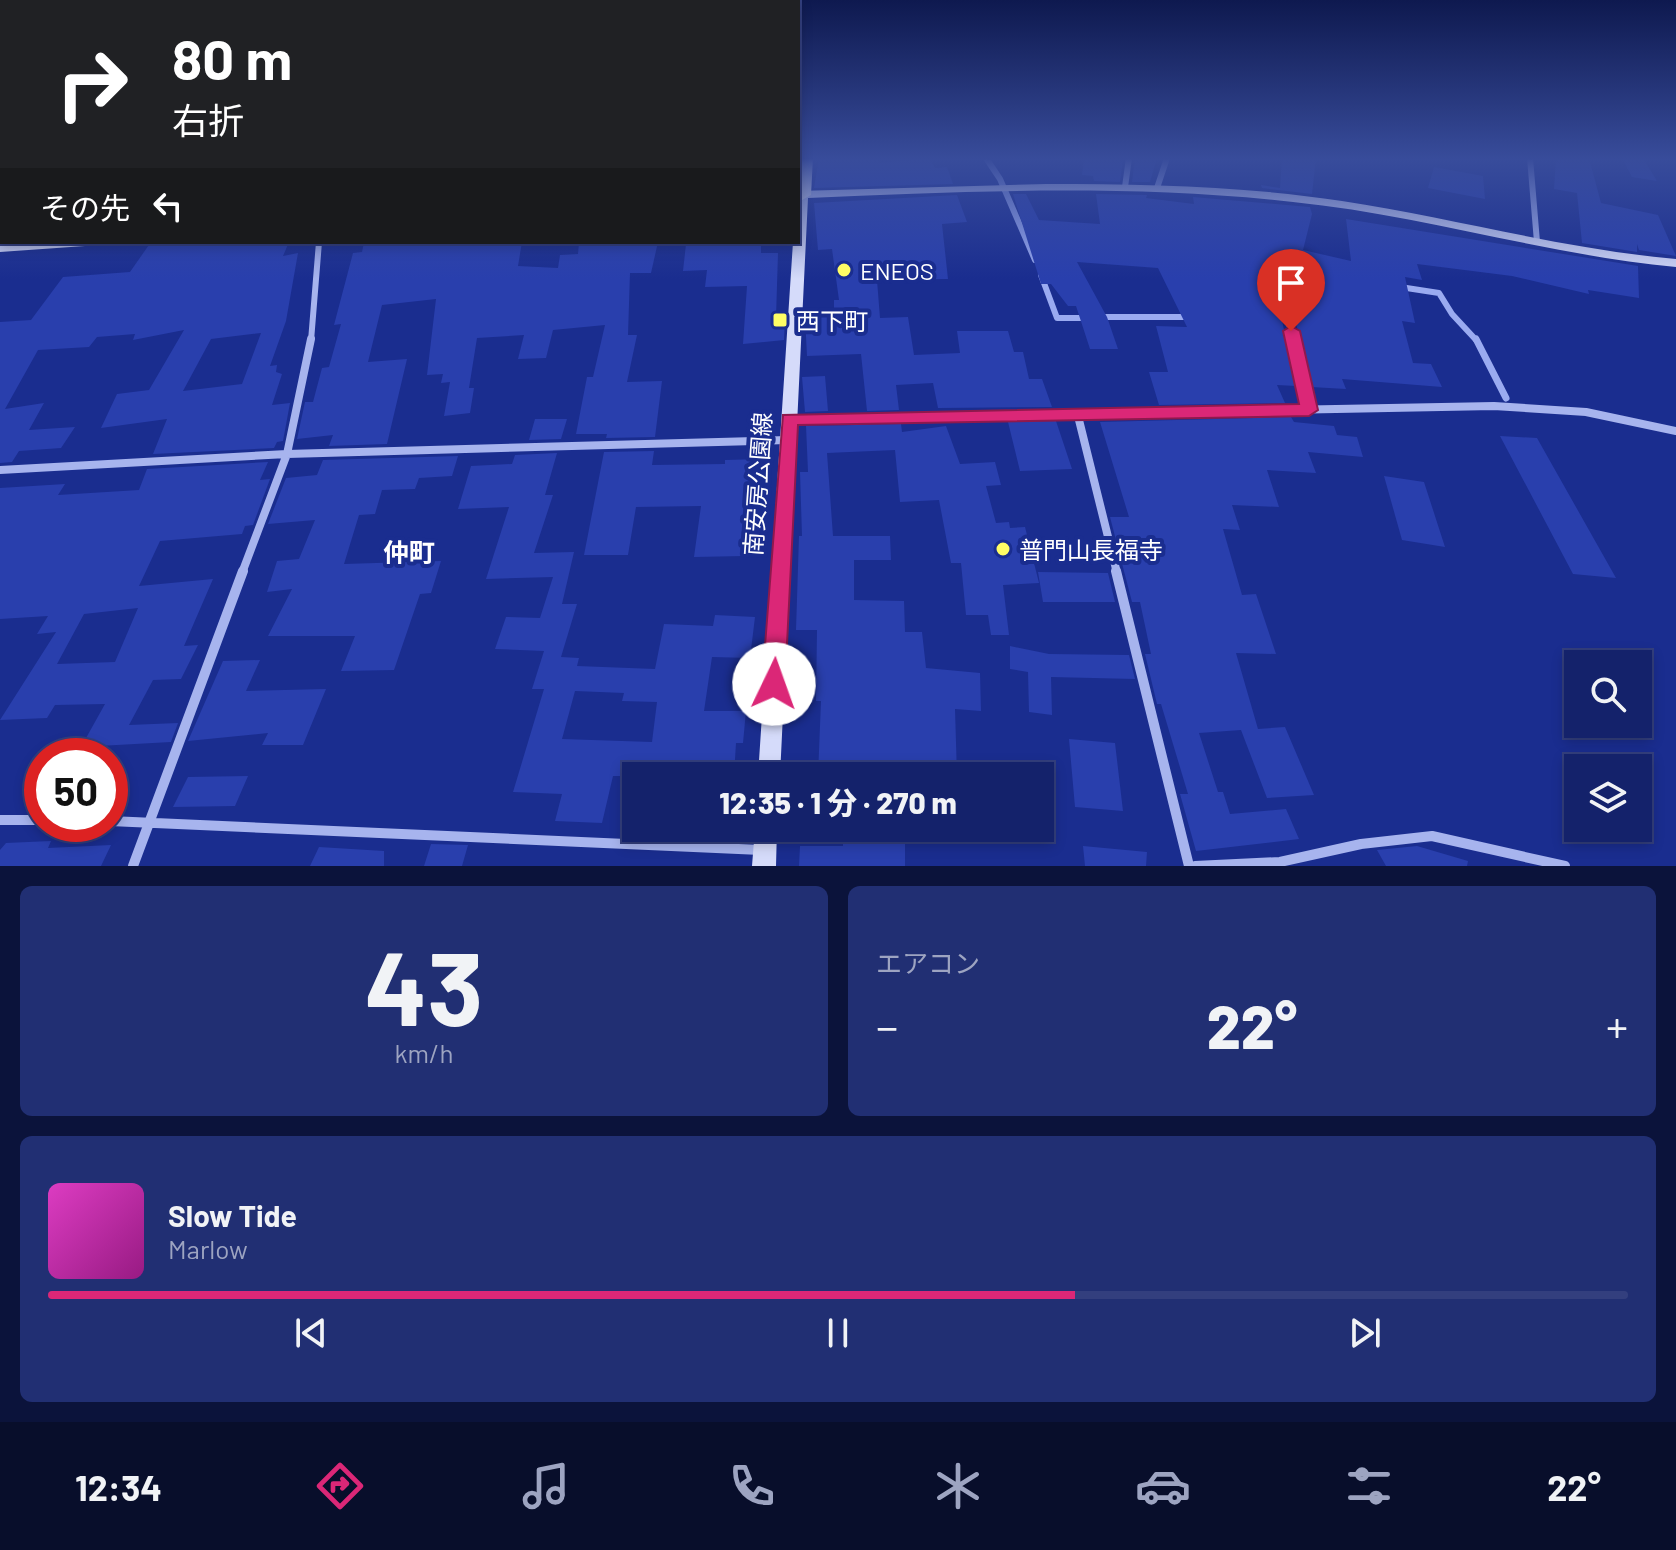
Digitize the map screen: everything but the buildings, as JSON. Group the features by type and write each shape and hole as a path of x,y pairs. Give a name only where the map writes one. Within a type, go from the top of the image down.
{"street":[{"path":"1298,198 1537,242 1676,263"},
{"path":"1533,198 1537,242"},
{"path":"0,248 57,244"},
{"path":"133,866 153,821 287,454 312,335 319,244"},
{"name":"南安房公園線","path":"770,762 798,244"},
{"path":"1280,282 1309,410"},
{"path":"790,419 1309,410 1399,405 1553,409 1637,421 1676,431"},
{"path":"1077,412 1192,866 1280,862 1361,844 1432,836 1565,866"},
{"path":"0,470 287,454 787,440"},
{"path":"0,820 24,820"},
{"path":"128,821 765,848"}],"waterway":[{"path":"1008,198 1035,260"},
{"path":"1041,275 1057,318 1087,318"},
{"path":"1400,287 1439,293 1452,314 1477,341"},
{"path":"1100,317 1191,317"},
{"path":"1476,339 1506,398"}],"place":[{"name":"ENEOS","path":"844,270"},
{"name":"西下町","path":"780,320"},
{"name":"普門山長福寺","path":"1003,549"}],"district":[{"name":"仲町","path":"409,551"}],"route":[{"path":"774,684 790,419 1309,410 1291,331"}]}
